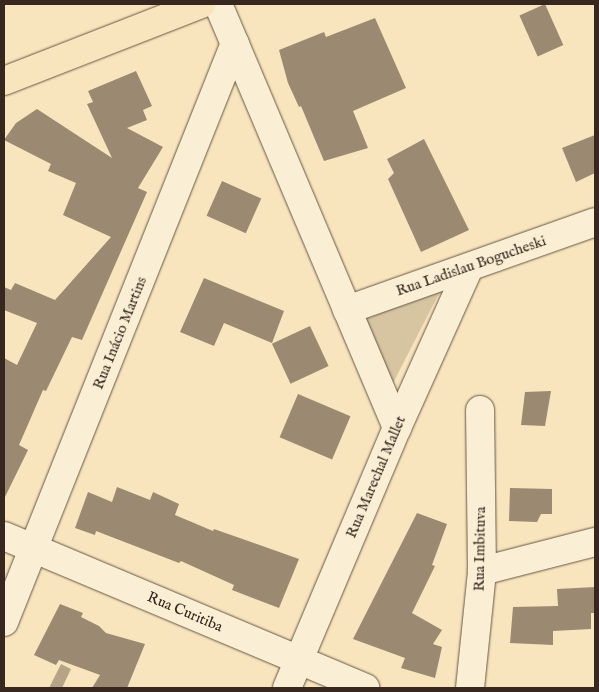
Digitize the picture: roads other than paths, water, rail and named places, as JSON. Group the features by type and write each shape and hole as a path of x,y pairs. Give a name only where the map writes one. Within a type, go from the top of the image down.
{"main road":[{"path":"4,82 201,4"}],"street":[{"path":"218,4 397,428"},
{"name":"Rua Inácio Martins","path":"4,622 35,550 235,43"},
{"name":"Rua Ladislau Bogucheski","path":"347,310 595,222"},
{"name":"Rua Marechal Mallet","path":"287,688 397,428 469,268"},
{"name":"Rua Imbituva","path":"470,688 482,571 480,410"},
{"name":"Rua Curitiba","path":"4,536 365,688"},
{"path":"482,571 595,542"}]}
